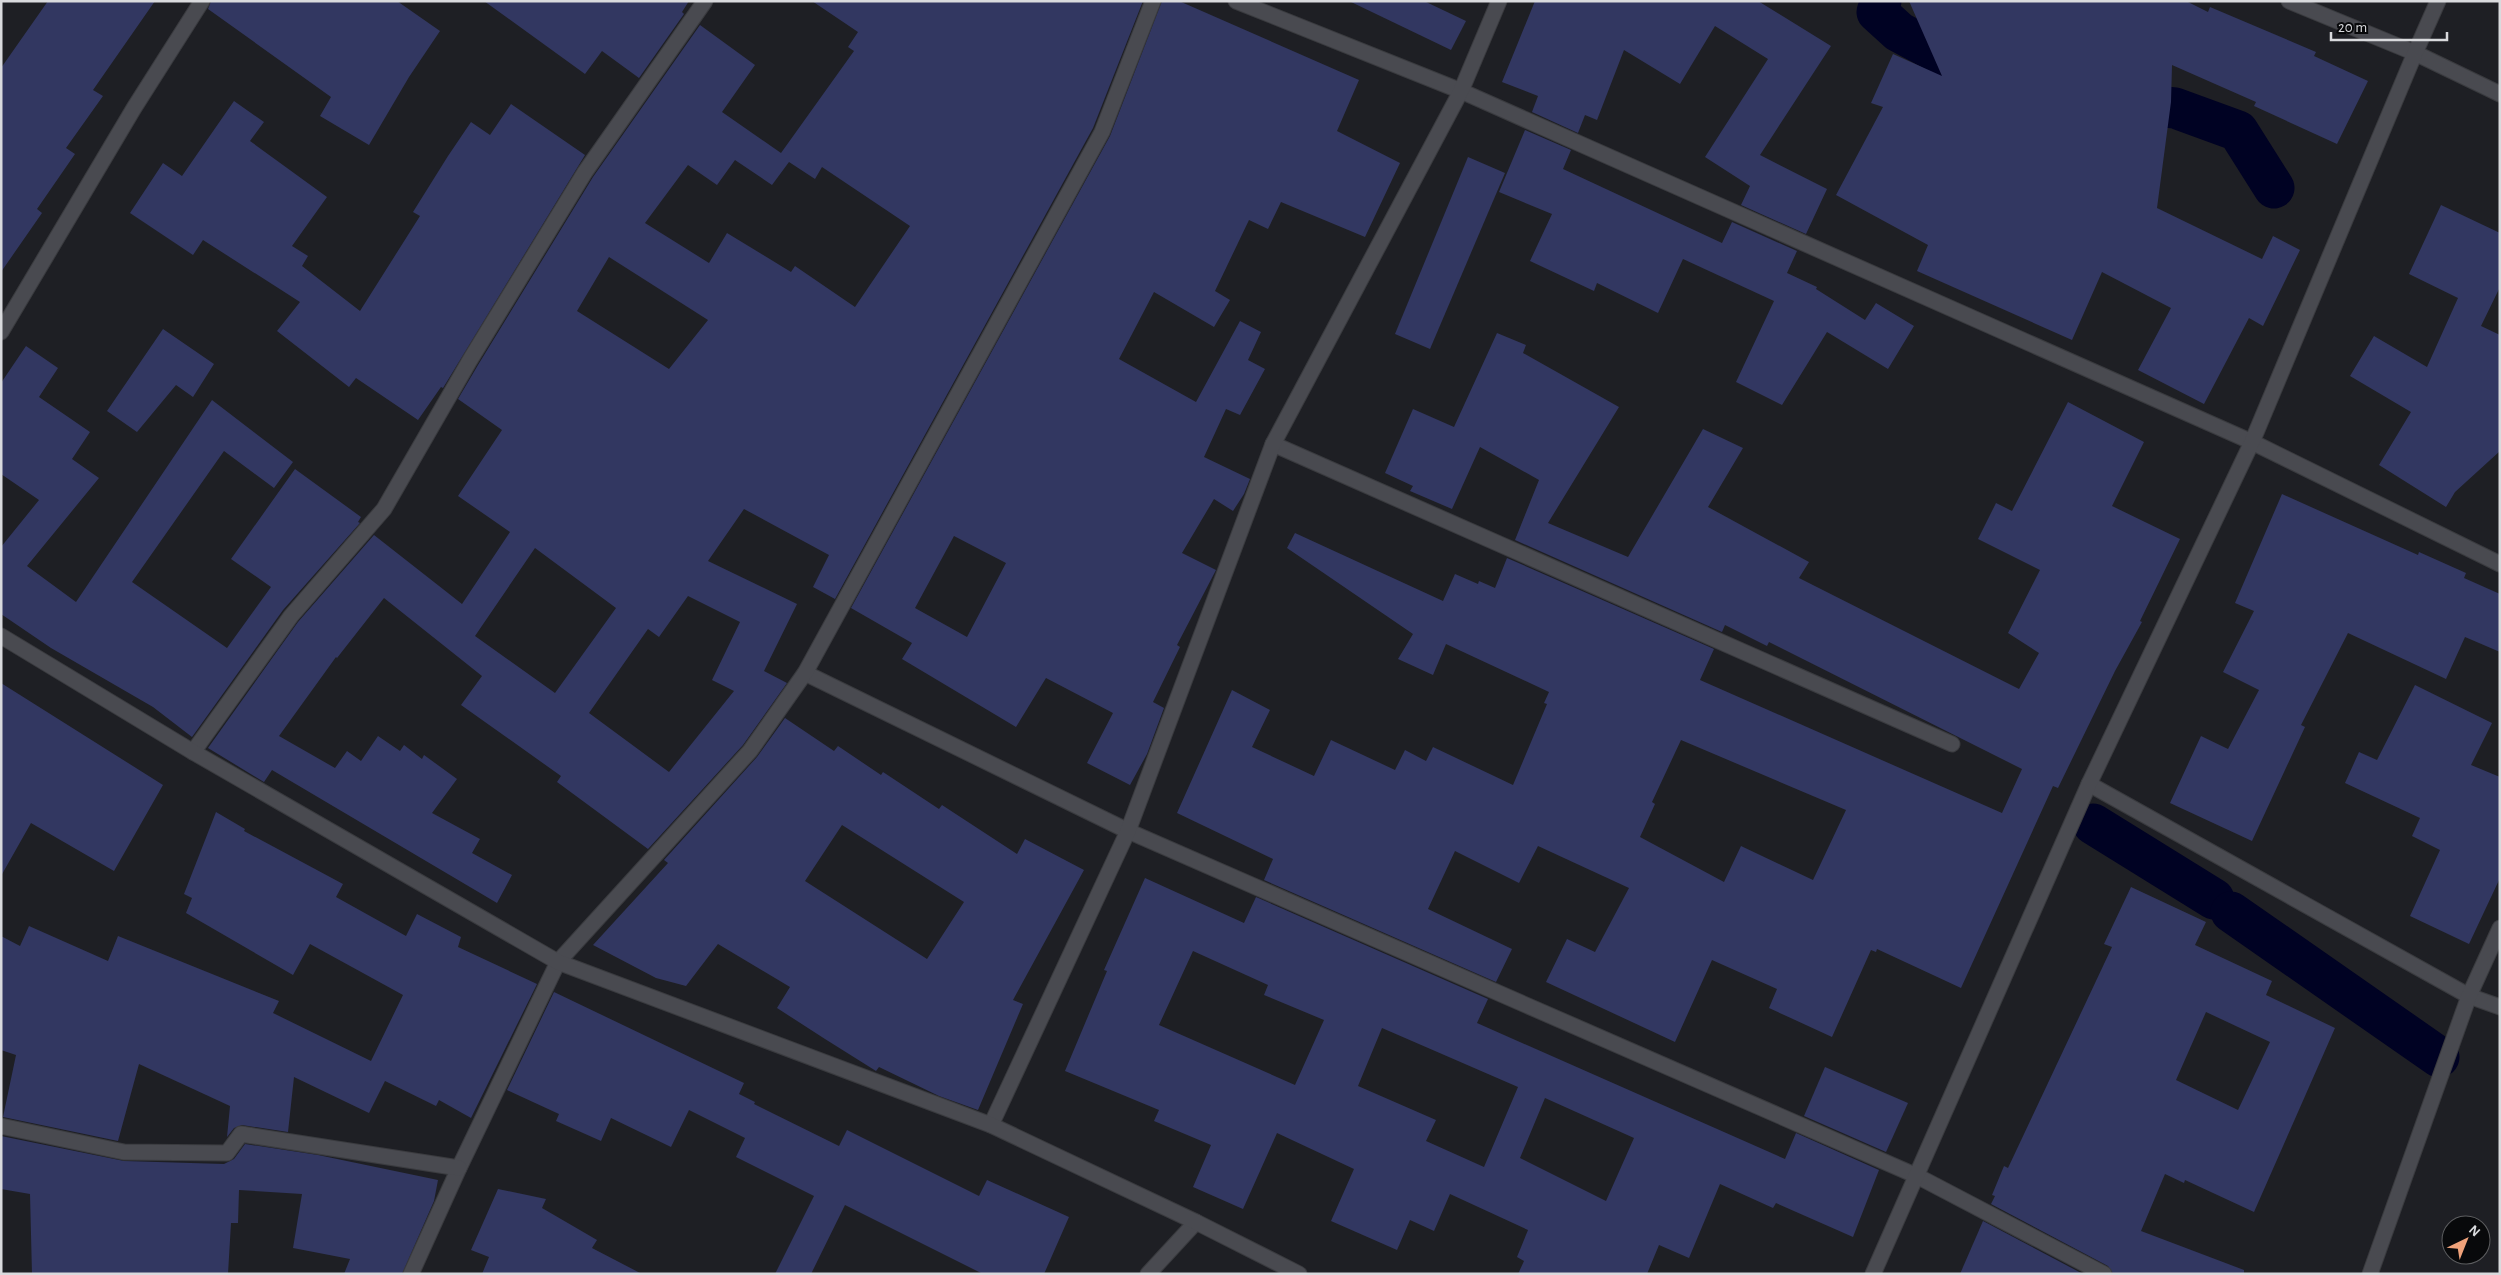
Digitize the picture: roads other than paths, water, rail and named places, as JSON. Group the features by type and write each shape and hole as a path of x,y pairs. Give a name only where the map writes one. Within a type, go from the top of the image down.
{"street":[{"path":"1,332 134,108 202,1"},
{"path":"193,752 291,616 384,509 470,360 585,172 705,1"},
{"path":"411,1274 459,1168 558,962 750,751 805,673 1102,132 1153,1"},
{"path":"1236,1 1460,92 2252,442 2500,564"},
{"path":"991,1125 1128,832 1273,444 1460,92 1499,1"},
{"path":"2289,1 2415,53 2500,94"},
{"path":"1873,1274 2089,784 2252,442 2438,1"},
{"path":"1273,444 1952,744"},
{"path":"1,636 193,752 558,962 991,1125 1196,1222 1299,1274"},
{"path":"805,673 1128,832 1917,1176 2104,1274"},
{"path":"2089,784 2469,996 2500,1007"},
{"path":"2370,1274 2469,996 2500,928"},
{"path":"1,1126 124,1152 227,1153 241,1134 459,1168"},
{"path":"1148,1274 1196,1222"}],"waterway":[{"path":"1881,1 1877,12 1899,32 1980,75"},
{"path":"2114,102 2175,108 2238,131 2274,188"},
{"path":"2093,824 2214,899"},
{"path":"2231,912 2439,1057"}]}
